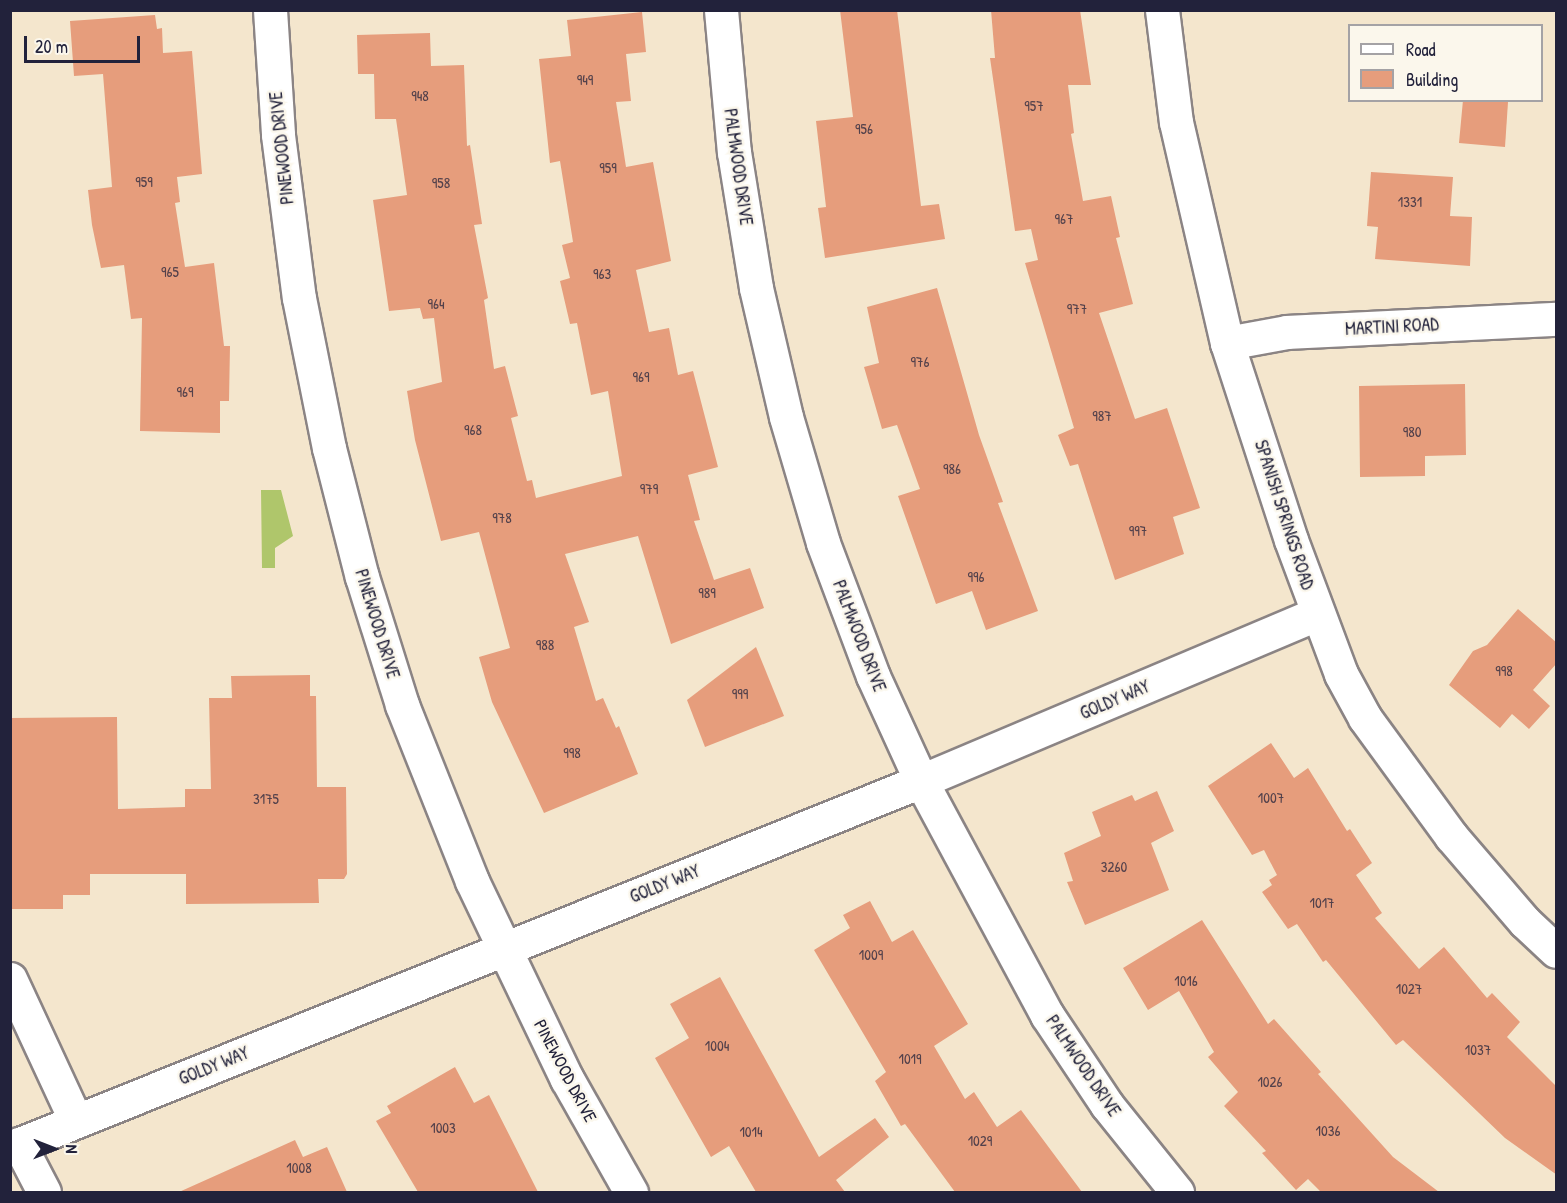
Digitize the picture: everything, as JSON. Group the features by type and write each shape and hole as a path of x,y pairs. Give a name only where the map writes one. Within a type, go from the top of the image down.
{"street":[{"name":"PINEWOOD DRIVE","path":"270,10 278,135 299,298 329,448 362,577 402,705 449,829 502,950 631,1192"},
{"name":"PALMWOOD DRIVE","path":"721,10 737,174 756,288 786,417 823,543 873,676 921,781 1047,1015 1107,1105 1178,1192"},
{"name":"SPANISH SPRINGS ROAD","path":"1162,10 1176,122 1227,343 1317,614 1341,674 1365,718 1402,771 1510,905 1557,951"},
{"name":"MARTINI ROAD","path":"1227,343 1287,332 1557,319"},
{"name":"GOLDY WAY","path":"15,1146 921,781 1317,614"},
{"path":"10,979 76,1121"},
{"path":"15,1146 44,1192"}],"green space":[{"path":"261,490 281,490 293,536 275,548 275,568 262,568"}],"building":[{"path":"840,10 897,10 921,206 939,204 945,239 825,258 818,208 826,207 816,121 853,117"},
{"path":"991,10 1080,10 1091,85 1068,85 1074,133 1071,134 1083,201 1111,196 1120,237 1116,238 1133,304 1099,313 1135,419 1167,408 1200,508 1173,517 1184,554 1115,580 1078,464 1070,466 1058,435 1074,428 1025,263 1038,260 1031,229 1015,231 990,58 995,58"},
{"path":"642,12 646,52 626,54 631,101 616,102 626,167 653,162 671,261 636,270 649,332 669,328 678,375 693,371 718,467 688,475 700,520 694,521 714,580 750,568 764,608 671,644 638,536 565,554 589,622 574,627 596,701 603,698 616,728 619,726 638,774 544,813 492,702 479,657 510,648 479,532 441,541 415,440 407,391 442,382 434,318 423,319 420,308 389,311 373,200 407,195 396,119 375,119 374,74 358,74 357,35 430,33 431,66 464,65 467,146 470,145 482,224 474,225 488,298 484,300 494,369 505,366 518,416 511,418 527,481 532,480 536,498 622,476 608,391 591,395 577,323 570,324 560,281 570,278 562,245 573,242 560,161 550,163 539,59 571,56 567,20"},
{"path":"155,15 157,29 162,28 163,53 192,51 202,174 177,177 180,202 175,203 185,267 214,263 224,346 230,346 229,401 220,401 220,433 140,431 142,318 131,319 124,265 101,268 92,225 88,190 112,187 103,74 74,76 70,21"},
{"path":"1463,102 1508,102 1505,147 1459,143"},
{"path":"1371,172 1453,177 1450,216 1472,217 1470,266 1375,259 1378,227 1367,226"},
{"path":"937,288 979,435 1003,502 998,503 1038,611 986,630 972,591 936,604 898,496 920,489 897,425 882,429 864,367 879,363 867,307"},
{"path":"1465,384 1466,455 1425,456 1425,476 1360,477 1359,386"},
{"path":"1518,609 1557,643 1557,663 1533,690 1550,706 1529,729 1512,714 1500,728 1449,685 1473,651 1487,645"},
{"path":"756,647 784,716 705,747 687,700"},
{"path":"310,675 310,696 316,696 317,787 346,787 347,874 344,879 318,879 319,903 186,904 186,874 90,874 90,895 63,895 63,909 10,909 10,718 117,717 118,809 185,807 185,789 211,789 209,698 232,698 231,676"},
{"path":"1271,743 1294,778 1308,768 1347,831 1350,829 1372,863 1356,875 1382,913 1375,918 1419,969 1444,947 1487,998 1492,993 1520,1022 1507,1037 1557,1087 1557,1175 1505,1138 1403,1040 1396,1045 1326,960 1323,962 1297,924 1288,929 1262,892 1272,885 1269,880 1277,875 1264,850 1252,855 1208,786"},
{"path":"1157,791 1174,831 1151,843 1169,890 1085,925 1067,882 1073,881 1064,853 1101,836 1092,812 1132,795 1135,801"},
{"path":"870,901 892,942 913,930 968,1024 934,1046 965,1099 974,1092 997,1127 1021,1110 1082,1192 955,1192 905,1124 901,1126 875,1081 886,1072 814,950 850,928 843,915"},
{"path":"1202,920 1268,1024 1274,1019 1321,1072 1318,1074 1393,1157 1439,1192 1321,1192 1308,1179 1296,1190 1262,1153 1266,1151 1224,1106 1238,1092 1208,1057 1214,1052 1179,991 1148,1010 1123,968"},
{"path":"720,977 819,1157 875,1118 889,1137 836,1180 845,1192 756,1192 729,1146 711,1157 655,1058 689,1038 670,1004"},
{"path":"455,1067 474,1103 489,1095 538,1192 418,1192 376,1121 391,1113 387,1106"},
{"path":"295,1140 303,1157 327,1147 347,1192 179,1192"}]}
